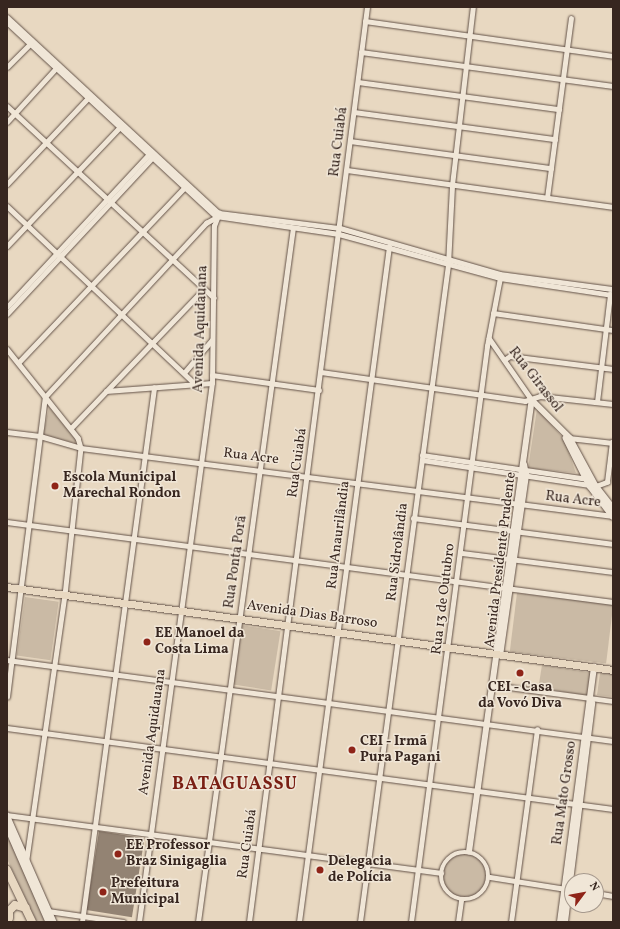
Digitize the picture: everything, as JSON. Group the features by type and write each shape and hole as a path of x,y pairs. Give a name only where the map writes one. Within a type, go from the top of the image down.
{"highway":[{"path":"7,871 7,876"},
{"path":"7,871 32,922"},
{"path":"10,918 10,908 15,904 26,908"}],"main road":[{"name":"Avenida Dias Barroso","path":"7,587 450,646 499,655 613,670"}],"street":[{"name":"Rua Cuiabá","path":"249,922 340,228 367,7"},
{"name":"Rua Sidrolândia","path":"360,922 378,777 398,640 413,518 448,264 447,256 452,185 461,96 473,7"},
{"path":"8,17 32,42 217,216 340,228 447,256 500,274 613,289"},
{"path":"548,198 571,19"},
{"path":"365,21 469,37 613,56"},
{"path":"7,22 32,42"},
{"path":"7,67 32,42"},
{"path":"362,52 613,86"},
{"path":"7,122 58,66"},
{"path":"358,82 559,109"},
{"path":"7,184 90,96"},
{"path":"7,106 45,143 109,200 214,298"},
{"path":"354,112 555,138"},
{"path":"7,246 76,171 121,126"},
{"path":"350,142 551,168"},
{"path":"7,314 150,153"},
{"path":"109,200 154,157"},
{"path":"347,170 613,207"},
{"path":"18,362 186,186"},
{"path":"7,206 195,384"},
{"path":"7,697 9,660 22,589 45,397 206,223 217,216"},
{"name":"Avenida Aquidauana","path":"139,922 181,610 199,462 212,383 212,340 217,216"},
{"path":"255,220 293,228 339,234 500,278 611,294 597,402"},
{"name":"Rua Ponta Porã","path":"198,922 293,228"},
{"name":"Rua Anaurilândia","path":"299,922 370,379 389,247"},
{"path":"7,307 59,255"},
{"name":"Rua 13 de Outubro","path":"411,922 450,646 462,553 466,498 480,395 500,278"},
{"path":"71,428 204,289"},
{"path":"493,313 613,330"},
{"name":"Rua Girassol","path":"489,338 532,400 567,437 593,486 613,516"},
{"path":"184,373 212,340"},
{"path":"7,349 71,428 81,448 70,531 65,595 44,732 26,869"},
{"path":"504,360 510,356 613,369"},
{"path":"321,372 480,395 532,400 540,396 613,404"},
{"path":"212,375 272,382 319,390"},
{"path":"106,391 212,383"},
{"path":"83,920 105,741 135,540 154,388"},
{"name":"Avenida Presidente Prudente","path":"469,852 487,724 499,655 520,504 532,400"},
{"name":"Rua Acre","path":"7,432 40,436 81,448 146,457 308,474 466,498 613,516"},
{"path":"524,471 593,486 607,482 612,443 567,437"},
{"path":"422,458 589,479"},
{"name":"Rua Girassol","path":"593,486 613,508"},
{"path":"413,518 613,544"},
{"path":"7,522 296,562 613,602"},
{"path":"462,553 613,572"},
{"path":"9,660 613,741"},
{"name":"Rua Mato Grosso","path":"571,873 595,668"},
{"path":"494,685 613,701"},
{"path":"7,728 613,809"},
{"path":"510,922 537,730"},
{"path":"7,815 258,849 368,862 441,873"},
{"path":"7,815 27,860 49,922"},
{"path":"7,826 46,910 54,922"},
{"path":"469,852 485,862 490,877 483,893 461,900 444,887 441,873 454,854 469,852"},
{"path":"490,877 564,889"},
{"path":"458,922 461,900"},
{"name":"Rua Mato Grosso","path":"560,922 564,908"},
{"path":"46,910 83,920 123,922"}],"shaded area":[{"path":"49,407 76,440 75,443 43,435"},
{"path":"537,409 564,439 576,473 528,468"},
{"path":"517,593 613,605 606,663 510,652"},
{"path":"25,597 59,602 50,660 17,655"},
{"path":"241,625 281,631 271,691 232,684"},
{"path":"542,665 590,673 587,695 538,688"},
{"path":"600,673 613,674 613,697 597,695"},
{"path":"7,833 47,922 37,922 7,859"},
{"path":"461,854 469,854 474,855 481,860 486,867 486,885 481,892 474,897 461,898 453,895 446,888 443,880 443,872 446,864 453,857"}],"building":[{"path":"99,831 144,838 132,917 86,910"}],"place":[{"name":"Escola Municipal Marechal Rondon","path":"55,486"},
{"name":"EE Manoel da Costa Lima","path":"147,642"},
{"name":"CEI - Casa da Vovó Diva","path":"520,673"},
{"name":"CEI - Irmã Pura Pagani","path":"352,750"},
{"name":"EE Professor Braz Sinigaglia","path":"118,854"},
{"name":"Delegacia de Polícia","path":"320,870"},
{"name":"Prefeitura Municipal","path":"103,892"}],"district":[{"name":"BATAGUASSU","path":"235,785"}]}
